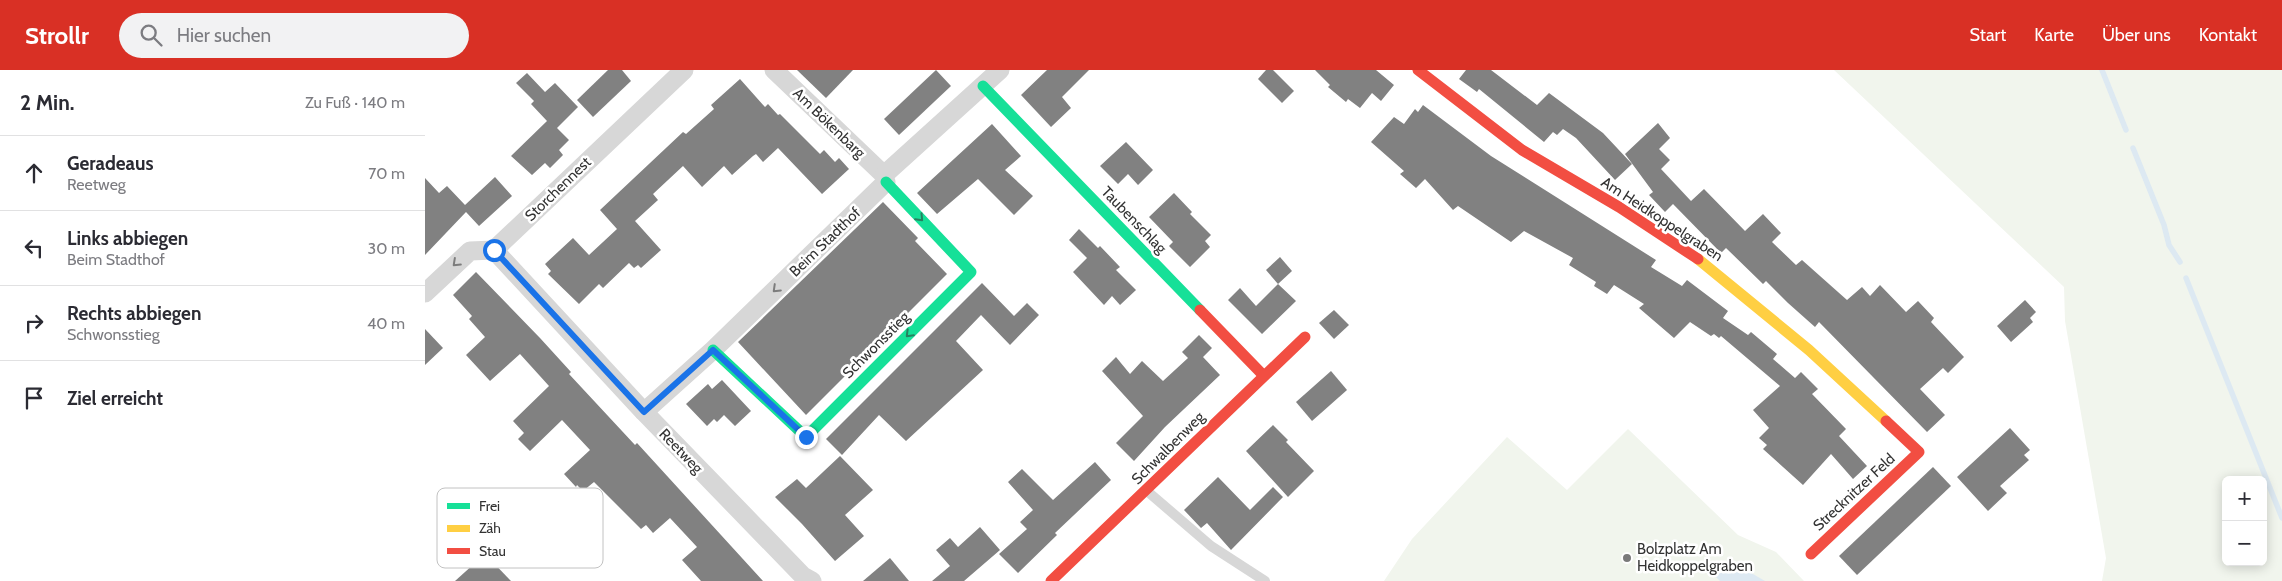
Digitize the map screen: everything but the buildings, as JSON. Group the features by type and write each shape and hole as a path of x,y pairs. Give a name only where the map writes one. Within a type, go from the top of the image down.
{"street":[{"name":"Storchennest","path":"494,250 684,70"},
{"name":"Am Bökenbarg","path":"774,70 885,179"},
{"name":"Beim Stadthof","path":"644,412 713,350 885,179 1000,70"},
{"name":"Am Heidkoppelgraben","path":"1418,70 1522,150 1619,207 1703,262 1809,350 1919,452"},
{"name":"Taubenschlag","path":"983,86 1263,375"},
{"name":"Schwonsstieg","path":"713,350 806,437 971,272 885,179"},
{"path":"425,293 470,251 494,250"},
{"name":"Reetweg","path":"494,250 644,412 803,576 812,581"},
{"name":"Schwalbenweg","path":"1051,581 1147,491 1263,375 1305,337"},
{"name":"Strecknitzer Feld","path":"1811,554 1919,452"}],"lane":[{"path":"1147,491 1211,546 1265,581"}],"shaded area":[{"path":"1834,70 2282,70 2282,581 2102,581 2106,558 2065,321 2064,287"},
{"path":"1628,429 1738,535 1776,552 1804,581 1384,581 1412,539 1507,437 1567,490"},
{"path":"1734,563 1765,581 1720,581 1716,577 1721,564"}],"waterway":[{"path":"2102,70 2126,130"},
{"path":"2133,148 2164,225 2169,245 2180,262"},
{"path":"2186,278 2282,518"}],"traffic: fast":[{"path":"983,86 1200,310"},
{"path":"713,350 806,437 971,272 886,182"}],"traffic: slow":[{"path":"1698,259 1809,350 1886,421"}],"traffic: jam":[{"path":"1418,70 1522,150 1619,207 1698,259"},
{"path":"1200,310 1263,375"},
{"path":"1051,581 1305,337"},
{"path":"1811,554 1919,452 1886,421"}],"place":[{"name":"Bolzplatz Am Heidkoppelgraben","path":"1627,558"}],"route":[{"path":"494,250 644,412 713,350 806,437"}]}
